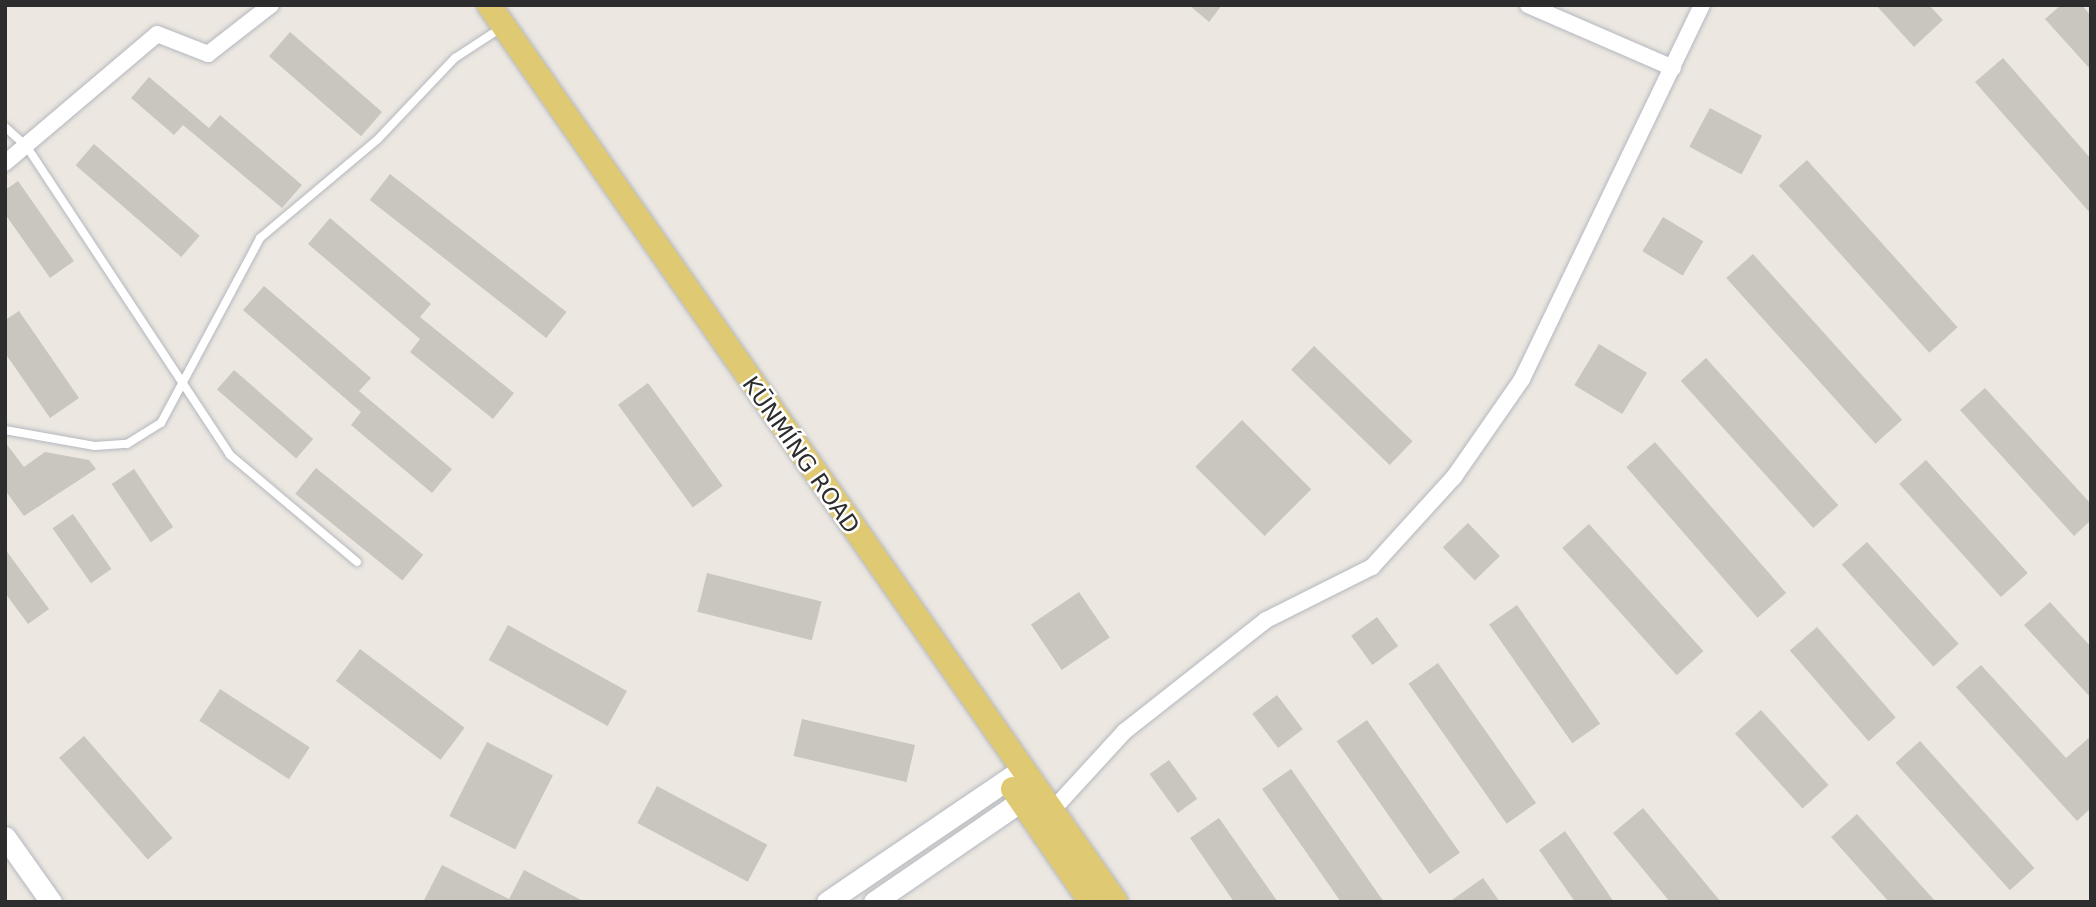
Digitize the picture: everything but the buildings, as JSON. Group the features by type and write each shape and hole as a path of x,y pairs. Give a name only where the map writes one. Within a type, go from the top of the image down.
{"main road":[{"name":"KŪNMÍNG ROAD","path":"472,5 497,30 1044,817 1116,902"},
{"name":"KŪNMÍNG ROAD","path":"489,5 497,30"},
{"path":"827,902 1014,775"},
{"path":"874,902 1029,796"},
{"name":"KŪNMÍNG ROAD","path":"1044,817 1091,902"},
{"path":"5,836 51,902"}],"street":[{"path":"5,163 157,34 208,54 271,5"},
{"path":"1528,5 1573,21 1674,68"},
{"path":"1573,21 1581,5"},
{"path":"1044,817 1125,731 1266,620 1372,568 1454,477 1522,379 1702,5"}],"lane":[{"path":"5,430 95,446 127,444 161,423 182,376 260,238 378,139 455,58 497,30"},
{"path":"5,127 27,147 182,376 230,455 356,562"}]}
